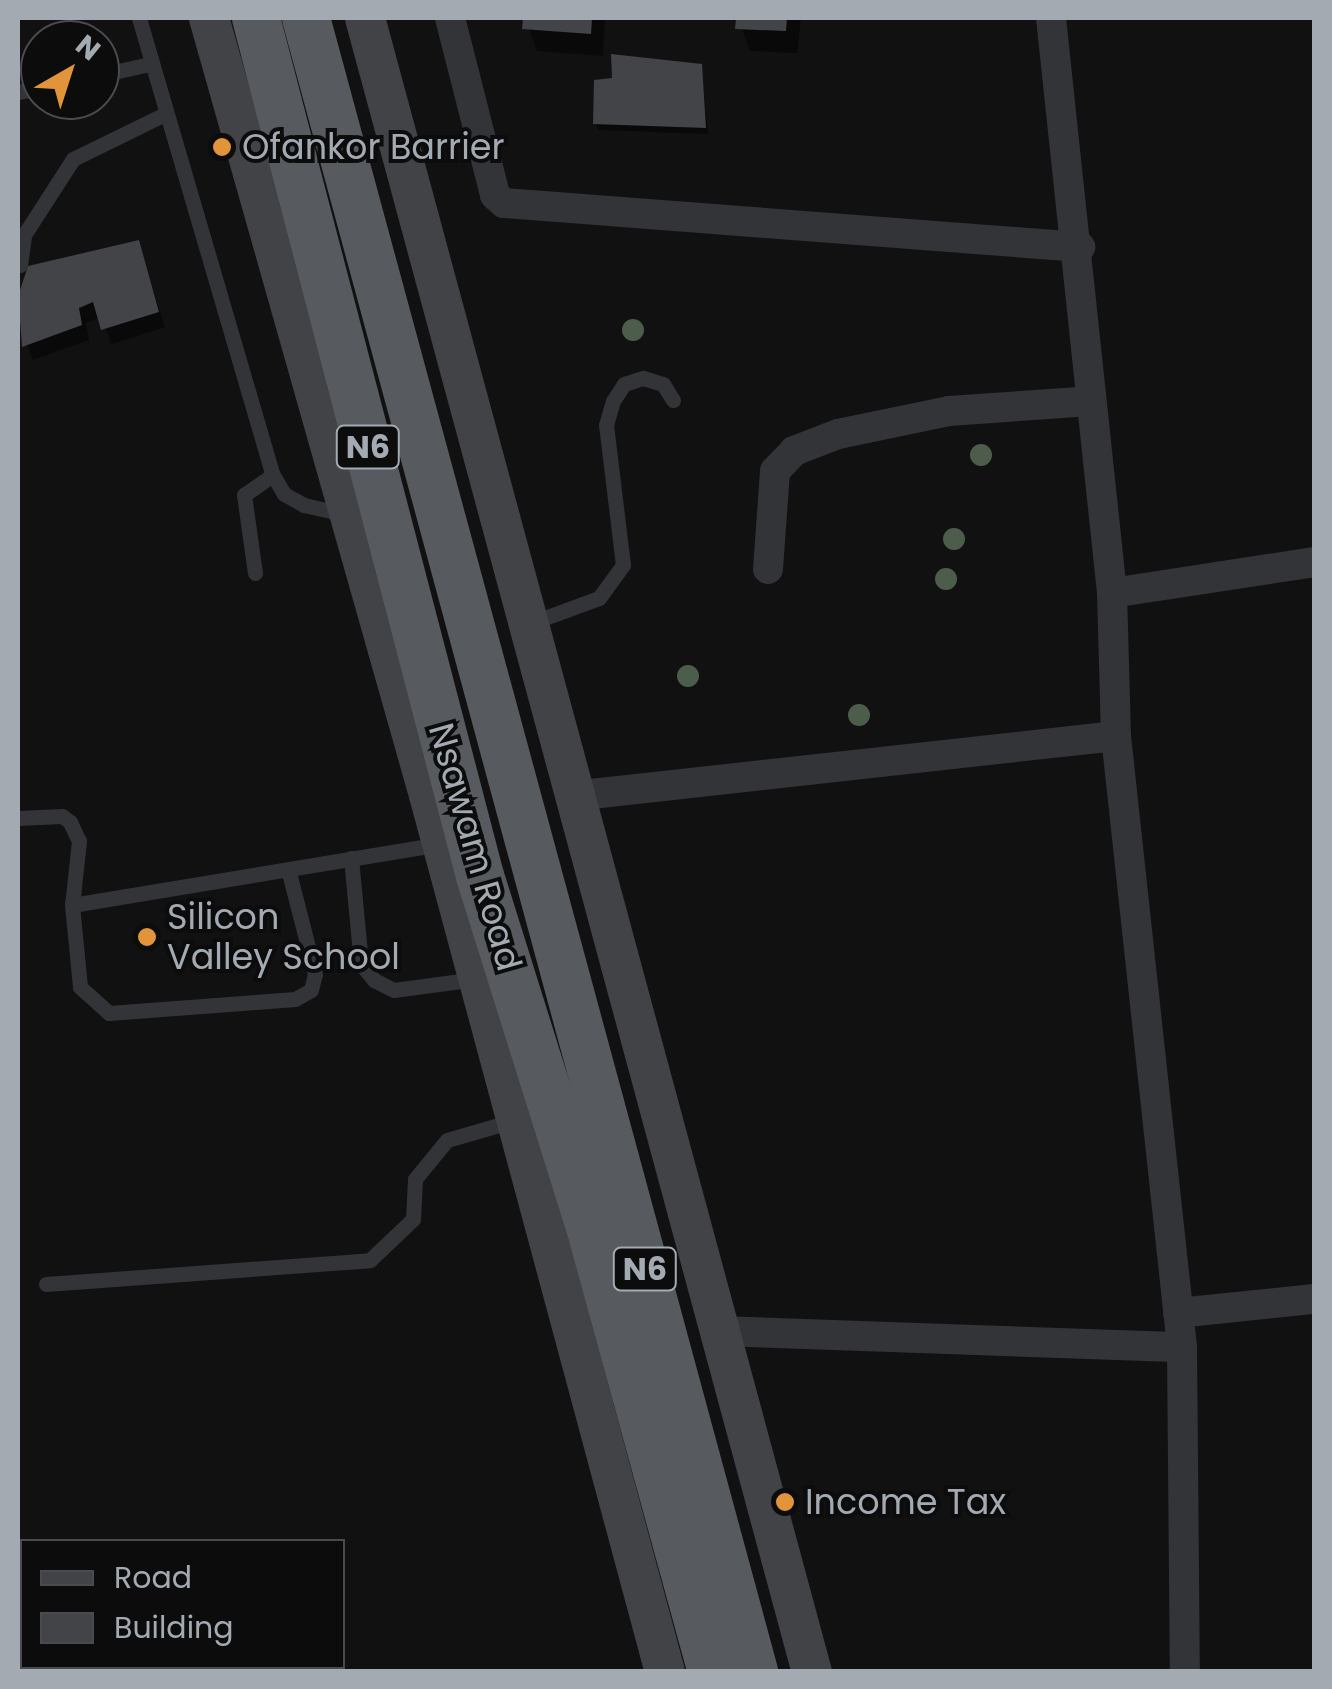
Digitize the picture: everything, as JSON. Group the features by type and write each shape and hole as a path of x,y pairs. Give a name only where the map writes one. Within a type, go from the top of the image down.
{"highway":[{"name":"Nsawam Road","path":"256,18 480,876 594,1242 712,1672"},
{"name":"Nsawam Road","path":"306,18 754,1672"}],"main road":[{"path":"209,18 442,844 665,1672"},
{"path":"366,18 812,1672"}],"street":[{"path":"450,18 494,196 504,203 1080,248"},
{"path":"1051,18 1080,248 1091,401 1112,592 1116,736 1182,1346 1186,1672"},
{"path":"768,569 775,470 794,451 838,434 949,411 1091,401"},
{"path":"1112,592 1314,562"},
{"path":"573,796 1116,736"},
{"path":"1178,1313 1314,1299"},
{"path":"718,1331 1182,1346"}],"lane":[{"path":"139,18 274,475 284,494 304,505 350,515"},
{"path":"120,71 150,64"},
{"path":"20,264 24,235 73,159 165,114"},
{"path":"527,625 577,609 616,580 624,565 606,426 613,402 624,384 643,378 663,384 673,400"},
{"path":"254,572 244,494 274,475"},
{"path":"18,818 62,816 70,822 78,840 72,905 80,987 109,1014 295,1000 310,990 315,974 288,870"},
{"path":"72,905 442,844"},
{"path":"351,858 361,964 374,980 394,990 478,978"},
{"path":"46,1284 370,1260 399,1239 413,1219 416,1179 447,1140 516,1120"}],"building":[{"path":"523,18 592,18 591,34 522,29"},
{"path":"736,18 787,18 786,31 735,29"},
{"path":"611,54 702,64 706,128 593,124 594,80 612,78"},
{"path":"139,240 159,312 101,330 93,302 79,308 82,325 22,347 18,296 28,266"}],"place":[{"name":"Ofankor Barrier","path":"222,147"},
{"name":"Silicon Valley School","path":"147,937"},
{"name":"Income Tax","path":"785,1502"}]}
